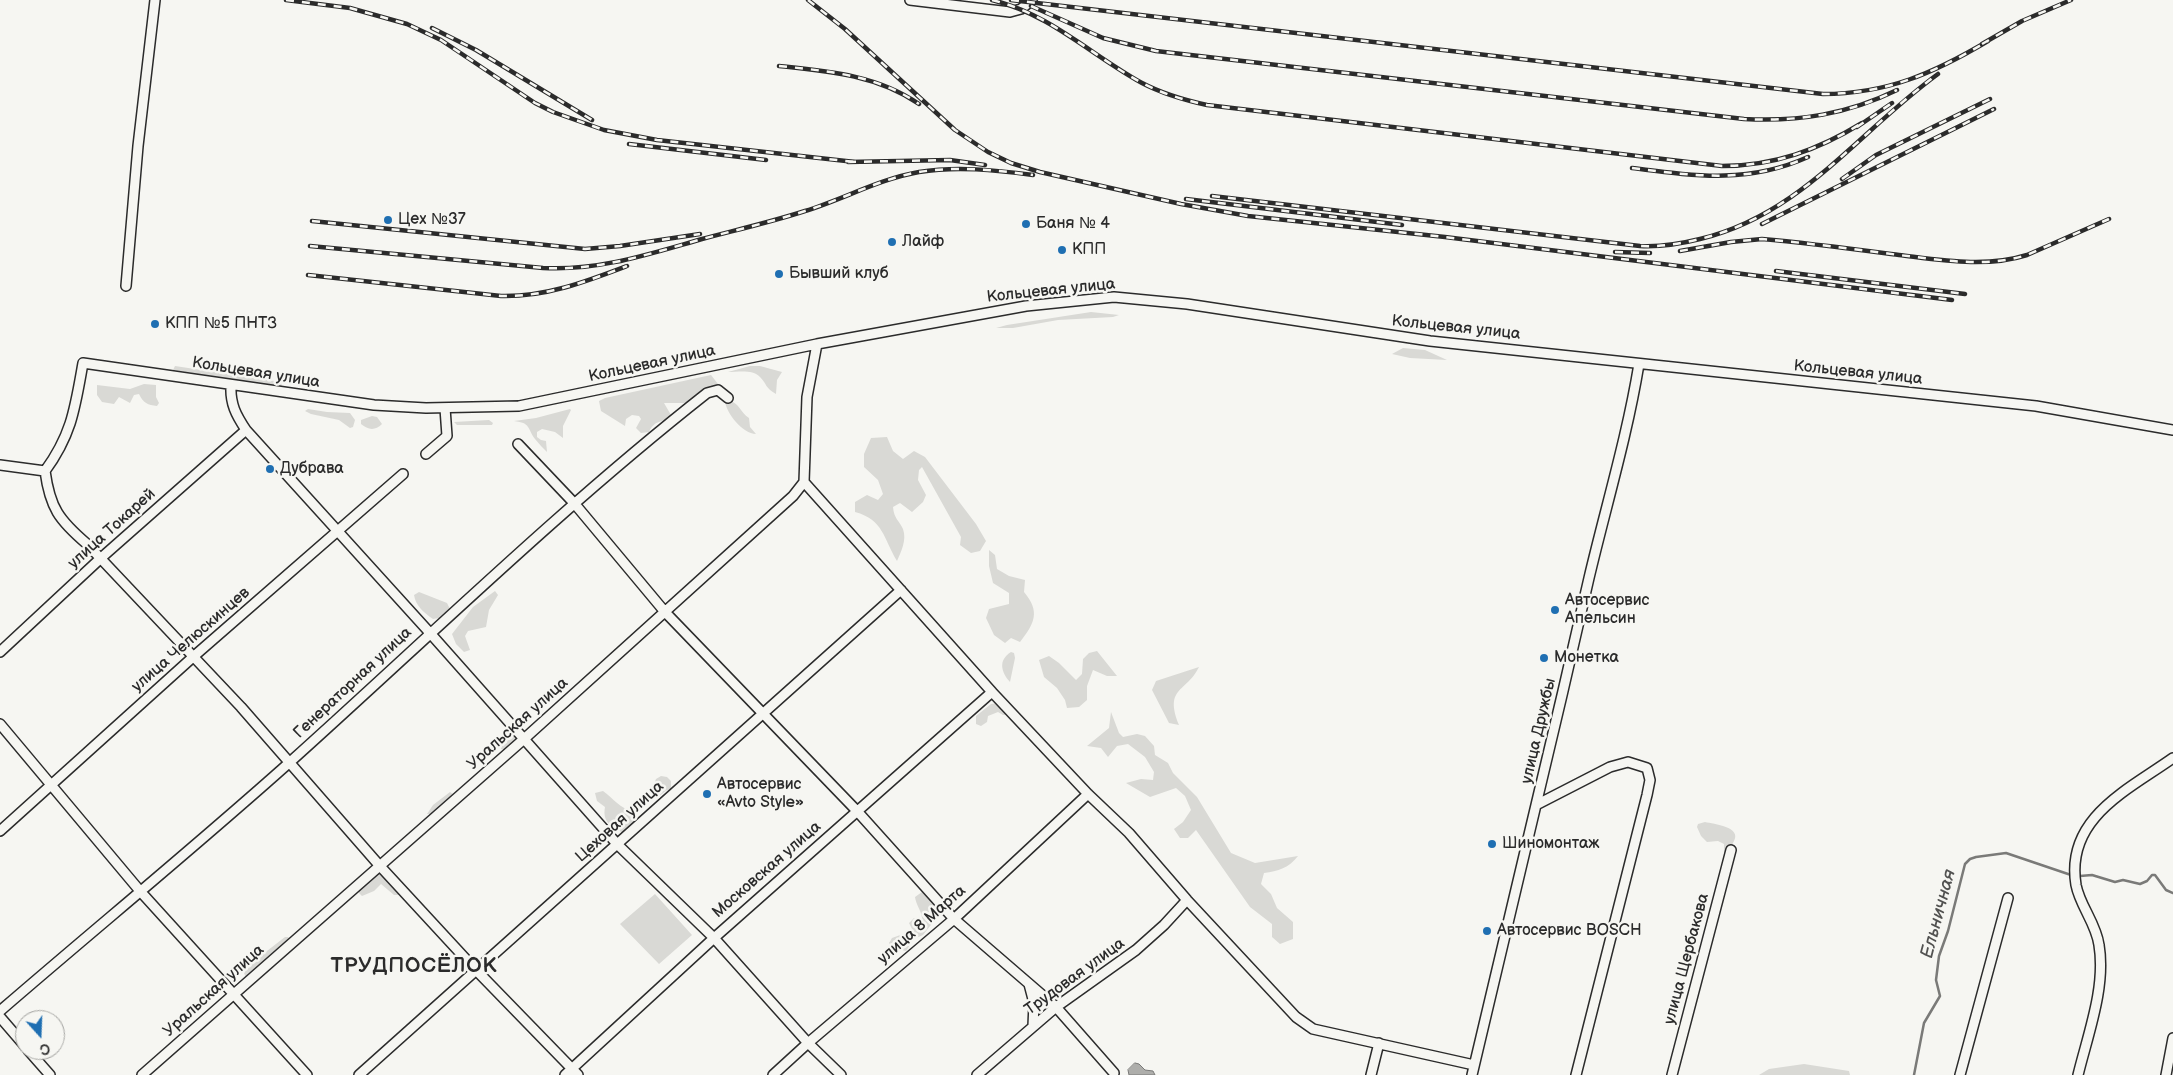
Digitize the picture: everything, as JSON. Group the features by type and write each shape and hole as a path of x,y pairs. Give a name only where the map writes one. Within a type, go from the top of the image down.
{"street":[{"path":"126,286 138,146 155,0"},
{"path":"910,0 1010,12 1021,8 1032,0"},
{"name":"Кольцевая улица","path":"45,471 59,452 70,427 83,363 374,405 445,408 519,406 548,402 817,344 1026,306 1114,297 1180,303 1430,341 2036,406 2173,430"},
{"path":"817,344 806,397 804,482 992,692 1088,794 1129,833 1187,900 1296,1017 1313,1029 1474,1065"},
{"name":"улица Дружбы","path":"1472,1075 1538,804 1596,548 1632,410 1640,364"},
{"path":"231,385 230,395 234,410 246,430 430,633 618,845 714,938 808,1043 841,1075"},
{"name":"Генераторная улица","path":"0,1011 289,763 430,633 640,445 707,393 718,390 728,398"},
{"path":"426,454 447,436 445,408"},
{"name":"улица Токарей","path":"0,652 101,558 246,430"},
{"path":"518,444 574,503 665,612 857,811 954,918 1056,1007 1114,1073"},
{"path":"0,465 45,471 49,494 55,511 69,528 101,558 193,658 241,706 379,865 572,1073"},
{"name":"улица Челюскинцев","path":"0,831 193,658 403,474"},
{"name":"Уральская улица","path":"142,1075 524,739 793,496 804,482"},
{"name":"Цеховая улица","path":"359,1075 475,969 618,845 900,590"},
{"name":"Московская улица","path":"572,1073 714,938 992,692"},
{"path":"0,724 140,890 307,1075"},
{"path":"2078,1075 2097,996 2100,956 2098,936 2082,903 2075,876 2081,838 2090,822 2112,800 2173,758"},
{"path":"1538,804 1610,767 1628,762 1647,768 1650,780 1647,795 1576,1075"},
{"name":"улица 8 Марта","path":"773,1075 954,918 1088,794"},
{"name":"улица Щербакова","path":"1672,1075 1731,850"},
{"path":"1960,1075 2008,898"},
{"name":"Трудовая улица","path":"977,1075 1056,1007 1136,950 1164,925 1187,900"},
{"path":"1028,983 1034,1003 1033,1026"},
{"path":"0,1017 15,1034"},
{"path":"2166,1075 2173,1038"},
{"path":"1371,1075 1379,1043"},
{"path":"37,1060 50,1075"}],"shaded area":[{"path":"1091,312 1119,315 1113,317 1058,320 1013,328 996,328 1007,325"},
{"path":"1403,348 1425,350 1447,360 1410,358 1392,354"},
{"path":"175,366 281,382 282,387 173,370"},
{"path":"750,366 760,366 782,372 777,380 776,394 768,388 757,374 728,372"},
{"path":"711,375 718,384 715,389 686,403 664,403 671,415 669,418 655,424 649,432 641,433 636,428 641,419 639,416 632,415 626,419 625,426 601,411 599,401 605,398"},
{"path":"144,384 156,385 156,397 159,403 157,406 146,403 139,394 134,395 130,403 119,397 114,404 102,402 97,395 97,385 130,389"},
{"path":"729,400 736,404 749,418 750,427 756,434 746,431 732,417 725,401"},
{"path":"308,409 350,413 355,420 353,427 350,428 339,420 305,411"},
{"path":"570,409 563,426 563,438 555,432 542,429 537,432 537,437 546,441 547,452 526,425 514,421 536,418"},
{"path":"372,416 377,417 382,424 372,429 366,428 361,424 361,420"},
{"path":"489,420 493,423 492,425 457,425 454,422"},
{"path":"887,437 893,451 903,459 914,451 925,457 976,524 986,541 980,551 971,553 960,545 961,537 922,467 919,470 918,480 926,495 923,502 912,512 900,503 893,507 894,514 904,533 903,546 897,561 877,525 865,515 855,512 855,502 867,495 878,500 883,494 878,480 864,467 864,454 871,438"},
{"path":"989,550 995,555 997,569 1009,576 1025,580 1024,592 1033,606 1034,618 1020,642 1011,638 1005,643 994,635 986,618 989,609 1009,604 1009,593 993,583 989,566"},
{"path":"495,591 498,595 489,610 486,627 468,631 465,636 470,650 464,652 456,644 452,634 473,607"},
{"path":"419,592 447,603 450,609 447,614 433,619 418,606 414,595"},
{"path":"1097,651 1117,676 1107,676 1093,670 1087,686 1087,700 1079,707 1067,708 1065,700 1057,688 1044,677 1039,660 1049,656 1076,680 1082,674 1083,659 1089,653"},
{"path":"1011,652 1014,653 1015,658 1010,682 1002,666 1004,659"},
{"path":"1199,667 1175,697 1175,713 1179,725 1169,723 1152,690 1156,681"},
{"path":"999,703 1009,715 1003,715 998,712 988,716 987,722 981,726 976,724 976,716 991,704"},
{"path":"1111,712 1119,733 1123,737 1137,734 1145,736 1154,746 1155,755 1168,763 1173,773 1197,797 1231,853 1255,863 1298,856 1283,868 1264,873 1261,884 1271,894 1277,908 1293,922 1293,939 1280,944 1272,937 1272,924 1250,907 1196,830 1188,838 1180,838 1174,829 1183,822 1191,810 1185,796 1176,788 1150,797 1126,783 1141,779 1153,780 1154,772 1145,757 1128,744 1117,746 1108,757 1101,748 1087,746 1109,728"},
{"path":"511,732 514,732 518,738 516,742 504,750 501,749 500,744"},
{"path":"661,776 667,777 671,781 671,789 658,797 649,797 656,779"},
{"path":"603,791 621,806 633,810 636,814 632,828 623,833 606,820 605,807 597,801 595,793"},
{"path":"450,792 453,794 451,799 431,814 427,814 433,805"},
{"path":"1705,822 1726,827 1734,832 1734,841 1724,855 1724,844 1718,841 1707,842 1701,836 1697,827 1698,824"},
{"path":"378,872 382,872 401,895 394,895 381,884 374,891 362,896 359,893 358,888"},
{"path":"922,892 936,904 938,916 933,916 934,921 923,935 914,939 906,951 901,950 900,946 891,946 889,943 892,938 903,934 911,935 913,931 909,923 914,918 922,918 915,897"},
{"path":"655,894 692,935 659,964 620,924"},
{"path":"285,937 288,937 290,940 246,978 244,973 254,961"},
{"path":"1135,1063 1145,1070 1153,1071 1155,1075 1129,1075 1128,1070"},
{"path":"1804,1064 1849,1071 1850,1075 1759,1075 1769,1069"}],"waterway":[{"name":"Ельничная","path":"1914,1075 1924,1023 1940,996 1936,980 1939,956 1948,931 1965,864 1970,859 1976,857 2006,853 2071,875"},
{"name":"Ельничная","path":"2080,876 2092,875 2115,882 2123,880 2140,884 2147,881 2152,875 2155,875 2166,890 2173,893"}],"railway":[{"path":"286,0 350,8 407,24 441,40 535,103 553,112 604,130 657,140 855,162"},
{"path":"808,0 845,29 955,130 988,152 1011,163 1040,172 1181,204 1248,216 1445,237 1952,300"},
{"path":"992,0 1013,6 1052,25 1123,72 1150,87 1207,105 1722,166 1760,163 1795,155 1829,141 1862,123"},
{"path":"1011,0 1823,94 1868,90 1909,80 1948,63 1988,41"},
{"path":"1982,44 2022,21 2071,0"},
{"path":"1031,6 1103,38 1156,51 1744,119 1784,119 1823,115 1860,105 1897,90"},
{"path":"432,28 476,50 592,120"},
{"path":"779,66 852,76 903,94 919,104"},
{"path":"1212,196 1640,246 1678,244 1736,227 1769,211 1799,192 1938,74"},
{"path":"1842,179 1876,155 1990,99"},
{"path":"1857,127 1892,103"},
{"path":"1762,224 1994,109"},
{"path":"629,144 766,160"},
{"path":"1632,168 1721,176 1764,171 1786,166 1808,157"},
{"path":"848,162 950,160 985,165"},
{"path":"310,246 543,268 584,267 643,256 779,219 904,175 933,170 962,169 1033,175"},
{"path":"1186,199 1402,225"},
{"path":"1680,251 1731,242 1762,239 1947,261 1996,261 2027,255 2109,219"},
{"path":"312,221 585,249 620,246 700,234"},
{"path":"1615,252 1650,253"},
{"path":"308,275 501,296 518,296 565,287 627,266"},
{"path":"1776,271 1965,294"}],"place":[{"name":"Цех №37","path":"388,220"},
{"name":"Баня № 4","path":"1026,224"},
{"name":"Лайф","path":"892,242"},
{"name":"КПП","path":"1062,250"},
{"name":"Бывший клуб","path":"779,274"},
{"name":"КПП №5 ПНТЗ","path":"155,324"},
{"name":"Дубрава","path":"270,469"},
{"name":"Автосервис Апельсин","path":"1555,610"},
{"name":"Монетка","path":"1544,658"},
{"name":"Автосервис «Avto Style»","path":"707,794"},
{"name":"Шиномонтаж","path":"1492,844"},
{"name":"Автосервис BOSCH","path":"1487,931"}],"district":[{"name":"ТРУДПОСЁЛОК","path":"414,967"}]}
